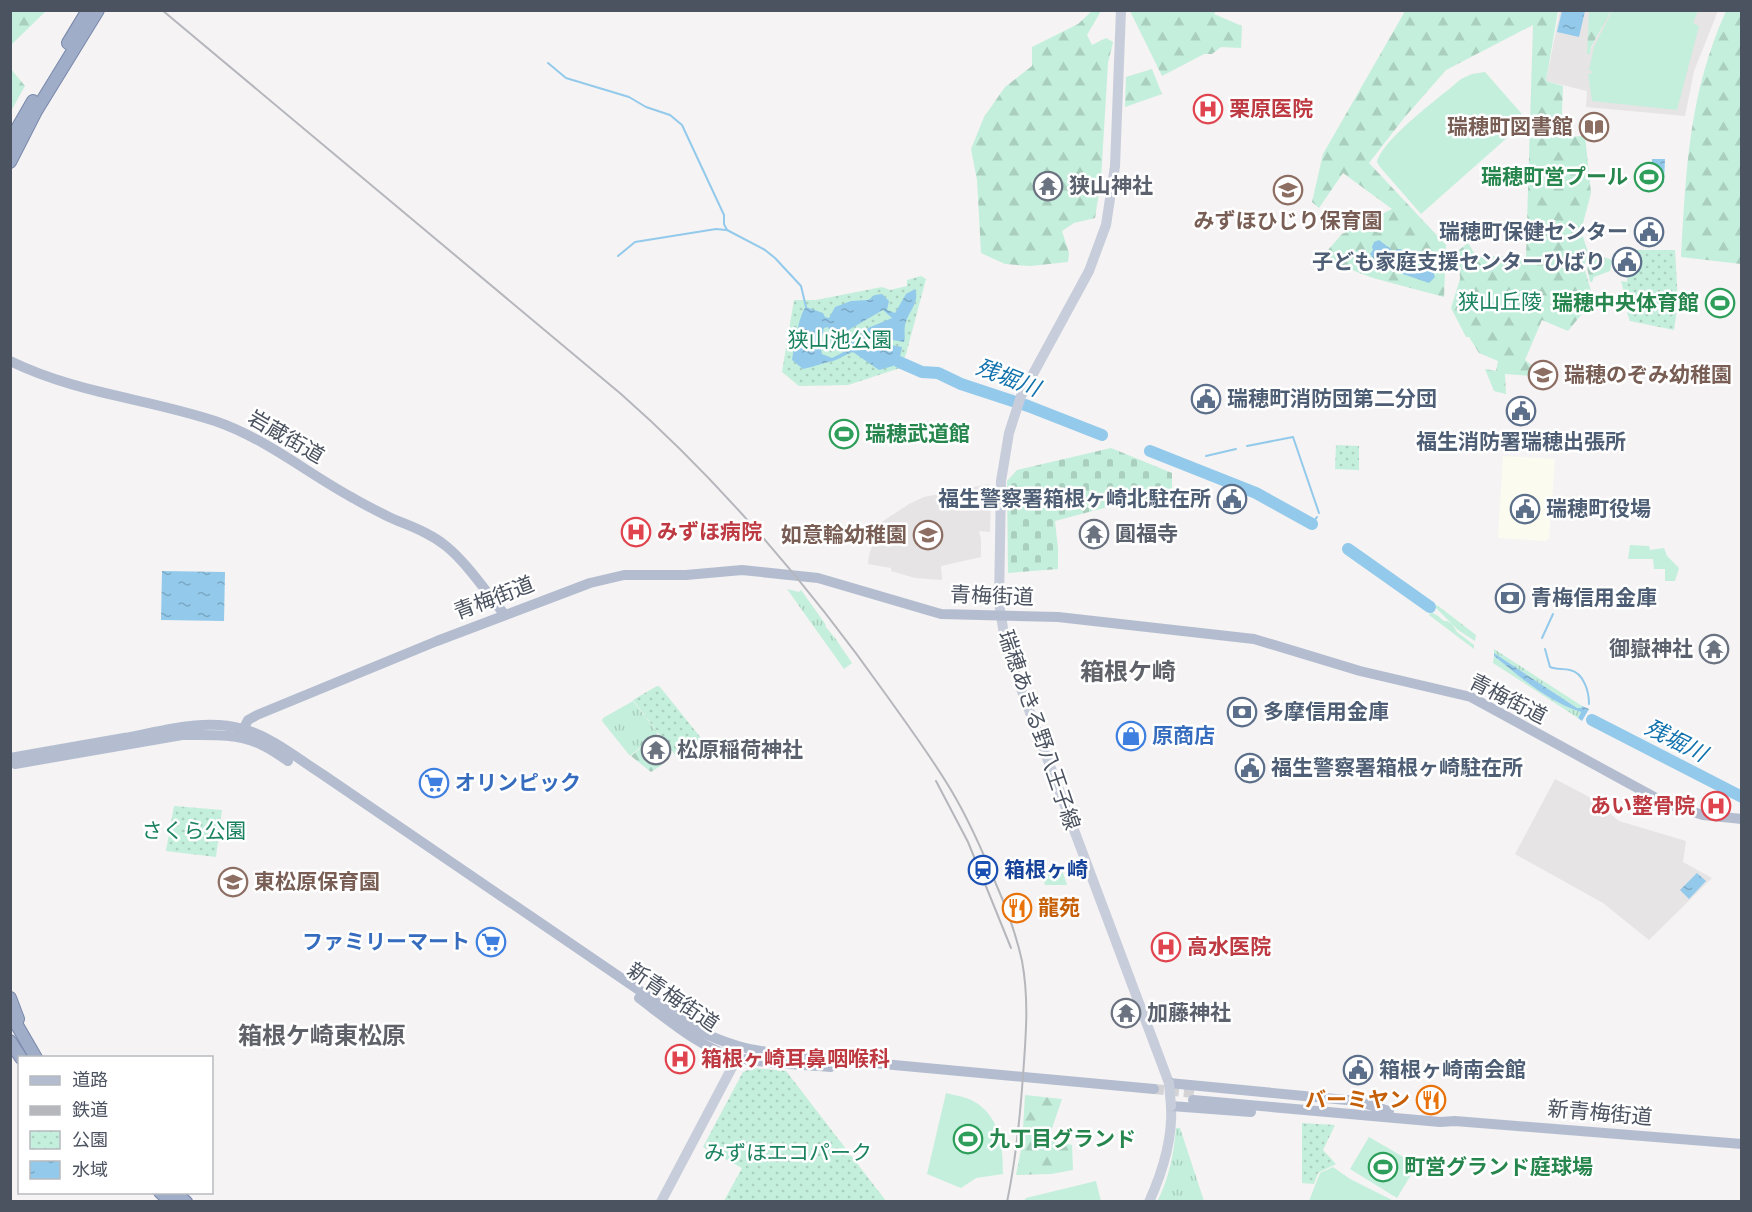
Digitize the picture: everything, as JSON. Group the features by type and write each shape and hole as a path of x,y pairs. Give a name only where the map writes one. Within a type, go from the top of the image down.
{"highway":[{"path":"10,162 88,10"},
{"path":"10,141 98,10"},
{"path":"10,998 22,1035"},
{"path":"10,1013 35,1056"},
{"path":"11,1041 20,1056"}],"main road":[{"name":"瑞穂あきる野八王子線","path":"1121,10 1115,166 1106,225 1089,271 1021,396 1009,433 1001,481 1000,616 1006,647 1026,703 1071,826 1165,1067 1172,1118 1167,1150 1149,1202"},
{"name":"岩蔵街道","path":"10,361 75,387 204,417 258,440 352,498 390,518 420,529 440,541 456,555 505,615"},
{"name":"青梅街道","path":"241,733 248,720 256,715 584,585 624,575 686,575 742,570 818,578 941,614 1058,617 1254,639 1360,671 1459,694 1481,702 1665,803 1702,815 1742,819"},
{"path":"10,758 202,725 226,725 241,733"},
{"path":"10,764 182,735 241,733"},
{"name":"新青梅街道","path":"241,733 266,738 322,774 696,1029 713,1038 742,1049 786,1055 1154,1093 737,1058 720,1052 692,1036 571,951 297,766 241,733"},
{"path":"661,1202 737,1058"},
{"path":"1169,1083 1357,1101 1390,1115"},
{"name":"新青梅街道","path":"1194,1096 1390,1115 1440,1116 1455,1121 1742,1144"},
{"path":"1171,1106 1370,1122 1390,1115"}],"shaded area":[{"path":"1560,11 1589,11 1588,54 1590,54 1611,11 1718,11 1694,71 1685,116 1586,107 1587,91 1546,81"},
{"name":"瑞穂町役場","path":"1503,456 1555,459 1549,538 1546,541 1498,538"},
{"name":"如意輪幼稚園","path":"989,484 991,491 990,532 979,531 981,557 941,566 942,580 915,578 891,571 891,568 868,564 880,523 924,497"},
{"path":"1555,779 1593,799 1619,821 1686,841 1683,862 1712,878 1649,940 1603,903 1515,854"}],"green space":[{"path":"11,10 46,10 46,11 11,45"},
{"path":"1093,10 1101,11 1087,35 1092,45 1106,38 1113,42 1108,63 1101,179 1095,218 1074,223 1062,231 1069,253 1068,262 1030,266 1005,264 981,253 977,180 971,149 984,117 1005,87 1032,66 1032,47 1078,24"},
{"path":"1130,11 1216,11 1214,14 1242,26 1241,48 1221,47 1212,54 1204,54 1162,76"},
{"name":"狭山丘陵","path":"1402,11 1558,11 1546,81 1563,86 1561,137 1585,136 1591,193 1581,231 1588,252 1584,267 1591,291 1581,315 1568,331 1542,320 1525,360 1535,368 1533,376 1505,374 1506,394 1494,391 1485,369 1496,371 1498,361 1479,353 1469,337 1466,337 1451,308 1460,279 1459,250 1468,243 1476,256 1526,257 1533,25 1446,70 1369,163 1446,245 1444,297 1373,278 1321,258 1342,234 1392,209 1343,173 1319,208 1312,202 1323,154 1404,13"},
{"path":"1589,11 1611,11 1591,47 1590,54 1587,54"},
{"path":"1612,11 1698,11 1693,23 1699,26 1677,110 1592,101 1588,74 1592,71 1589,70 1594,47"},
{"path":"1726,11 1741,11 1741,264 1681,257 1688,162 1697,102 1704,72"},
{"path":"11,69 25,86 11,111"},
{"path":"1152,69 1162,94 1125,107 1126,77"},
{"path":"1485,72 1527,120 1421,214 1377,162 1390,141 1427,107 1461,79"},
{"path":"1636,250 1675,250 1678,302 1674,330 1630,321 1621,281 1627,282 1628,273 1635,273"},
{"path":"1589,252 1612,260 1610,271 1594,277 1592,282 1590,282 1587,267"},
{"name":"狭山池公園","path":"921,276 926,279 906,354 900,368 848,385 799,386 782,372 794,300 816,300 882,287 890,290 907,286 907,280"},
{"path":"1336,445 1359,446 1359,470 1335,469"},
{"path":"1111,448 1172,473 1172,493 1055,521 1058,569 1008,573 1007,481 1017,470"},
{"path":"1630,545 1649,546 1650,550 1664,548 1667,556 1679,568 1675,581 1665,581 1665,569 1654,569 1653,559 1628,559"},
{"path":"787,589 799,592 801,590 852,663 844,669"},
{"path":"1437,605 1476,635 1475,641 1458,630 1435,607"},
{"path":"1431,612 1452,624 1457,632 1474,645 1474,649 1429,615"},
{"path":"1494,649 1582,706 1581,708 1577,708 1494,653"},
{"path":"1494,656 1546,695 1581,712 1578,718 1493,663"},
{"path":"657,686 701,738 701,741 676,756 633,700"},
{"path":"633,701 658,733 630,756 602,721 603,718"},
{"path":"648,742 660,750 667,746 672,753 662,760 662,765 651,772 631,756"},
{"name":"さくら公園","path":"174,806 222,810 216,857 166,851"},
{"path":"1062,870 1067,885 1045,885 1041,873"},
{"name":"みずほエコパーク","path":"753,1068 786,1071 886,1201 724,1201 742,1168 703,1147 743,1072"},
{"name":"九丁目グランド","path":"946,1093 974,1102 992,1118 1001,1145 1003,1174 976,1178 961,1188 927,1174"},
{"path":"1025,1095 1062,1099 1049,1137 1050,1140 1072,1145 1073,1170 1051,1174 1016,1175 1022,1145"},
{"path":"1302,1123 1335,1125 1323,1150 1336,1164 1318,1173 1314,1184 1302,1183"},
{"path":"1176,1128 1180,1128 1204,1201 1157,1202 1170,1166"},
{"name":"町営グランド庭球場","path":"1369,1137 1417,1165 1397,1198 1350,1169"},
{"path":"1333,1167 1350,1179 1394,1201 1309,1201 1320,1173"},
{"path":"1096,1181 1101,1201 1024,1201 1026,1198"}],"water":[{"path":"1562,11 1585,11 1579,37 1557,32"},
{"path":"1652,159 1665,159 1664,183 1651,183"},
{"path":"1379,240 1392,250 1389,255 1383,255 1375,260 1370,254 1374,242"},
{"path":"1397,249 1401,249 1408,264 1419,268 1431,266 1435,277 1429,283 1400,273 1393,262"},
{"path":"915,289 916,298 905,325 904,342 887,339 880,331 869,335 866,343 873,348 886,344 902,347 899,362 893,366 879,370 853,352 833,361 803,369 792,360 799,324 806,307 823,313 829,318 835,307 851,301 868,300 875,295 882,294 889,301 887,310 895,313 906,294","holes":["883,310 892,318 868,328 855,342 845,337 845,332","828,327 832,337 849,342 850,345 848,350 832,358 822,354 820,344 824,328"]},
{"path":"162,571 225,572 224,621 161,620"},
{"path":"1494,653 1577,708 1582,706 1589,709 1582,721 1578,718 1581,712 1557,702 1535,688 1494,656"},
{"path":"1697,873 1706,881 1689,899 1680,890"}],"waterway":[{"path":"548,63 566,78 629,97 646,107 670,115 682,125 724,215 727,230 765,250 775,258 801,286 806,307"},
{"path":"618,256 635,242 716,229 726,230"},
{"name":"残堀川","path":"899,362 922,372 938,373 961,384 1028,406 1102,435"},
{"path":"1247,446 1293,437 1319,513"},
{"path":"1206,456 1236,449"},
{"name":"残堀川","path":"1150,451 1256,493 1312,524"},
{"path":"1312,524 1317,517"},
{"name":"残堀川","path":"1348,549 1430,607"},
{"path":"1542,638 1553,614"},
{"path":"1545,649 1550,667 1570,670 1579,675 1587,689 1589,704"},
{"name":"残堀川","path":"1592,720 1742,797"}],"tunnel":[{"path":"1154,1089 1194,1093"}],"railway":[{"path":"162,10 621,394 658,428 763,537 827,615 912,731 964,813 1007,912 1022,961 1026,993 1025,1041 1018,1131 1007,1202"},
{"path":"936,781 968,842 1011,948"}],"place":[{"name":"栗原医院","path":"1208,109"},
{"name":"瑞穂町図書館","path":"1594,127"},
{"name":"瑞穂町営プール","path":"1649,177"},
{"name":"狭山神社","path":"1048,186"},
{"name":"みずほひじり保育園","path":"1288,190"},
{"name":"瑞穂町保健センター","path":"1649,232"},
{"name":"子ども家庭支援センターひばり","path":"1627,262"},
{"name":"瑞穂中央体育館","path":"1720,303"},
{"name":"瑞穂のぞみ幼稚園","path":"1543,375"},
{"name":"瑞穂町消防団第二分団","path":"1206,399"},
{"name":"福生消防署瑞穂出張所","path":"1521,411"},
{"name":"瑞穂武道館","path":"844,434"},
{"name":"福生警察署箱根ヶ崎北駐在所","path":"1232,499"},
{"name":"瑞穂町役場","path":"1525,509"},
{"name":"みずほ病院","path":"636,532"},
{"name":"圓福寺","path":"1094,534"},
{"name":"如意輪幼稚園","path":"928,535"},
{"name":"青梅信用金庫","path":"1510,598"},
{"name":"御嶽神社","path":"1714,649"},
{"name":"多摩信用金庫","path":"1242,712"},
{"name":"原商店","path":"1131,736"},
{"name":"松原稲荷神社","path":"656,750"},
{"name":"福生警察署箱根ヶ崎駐在所","path":"1250,768"},
{"name":"オリンピック","path":"434,783"},
{"name":"あい整骨院","path":"1716,806"},
{"name":"箱根ヶ崎","path":"983,870"},
{"name":"東松原保育園","path":"233,882"},
{"name":"龍苑","path":"1017,908"},
{"name":"ファミリーマート","path":"491,942"},
{"name":"高水医院","path":"1166,947"},
{"name":"加藤神社","path":"1126,1013"},
{"name":"箱根ヶ崎耳鼻咽喉科","path":"680,1059"},
{"name":"箱根ヶ崎南会館","path":"1358,1070"},
{"name":"バーミヤン","path":"1431,1100"},
{"name":"九丁目グランド","path":"968,1139"},
{"name":"町営グランド庭球場","path":"1383,1167"}],"district":[{"name":"箱根ケ崎","path":"1128,672"},
{"name":"箱根ケ崎東松原","path":"322,1036"}]}
